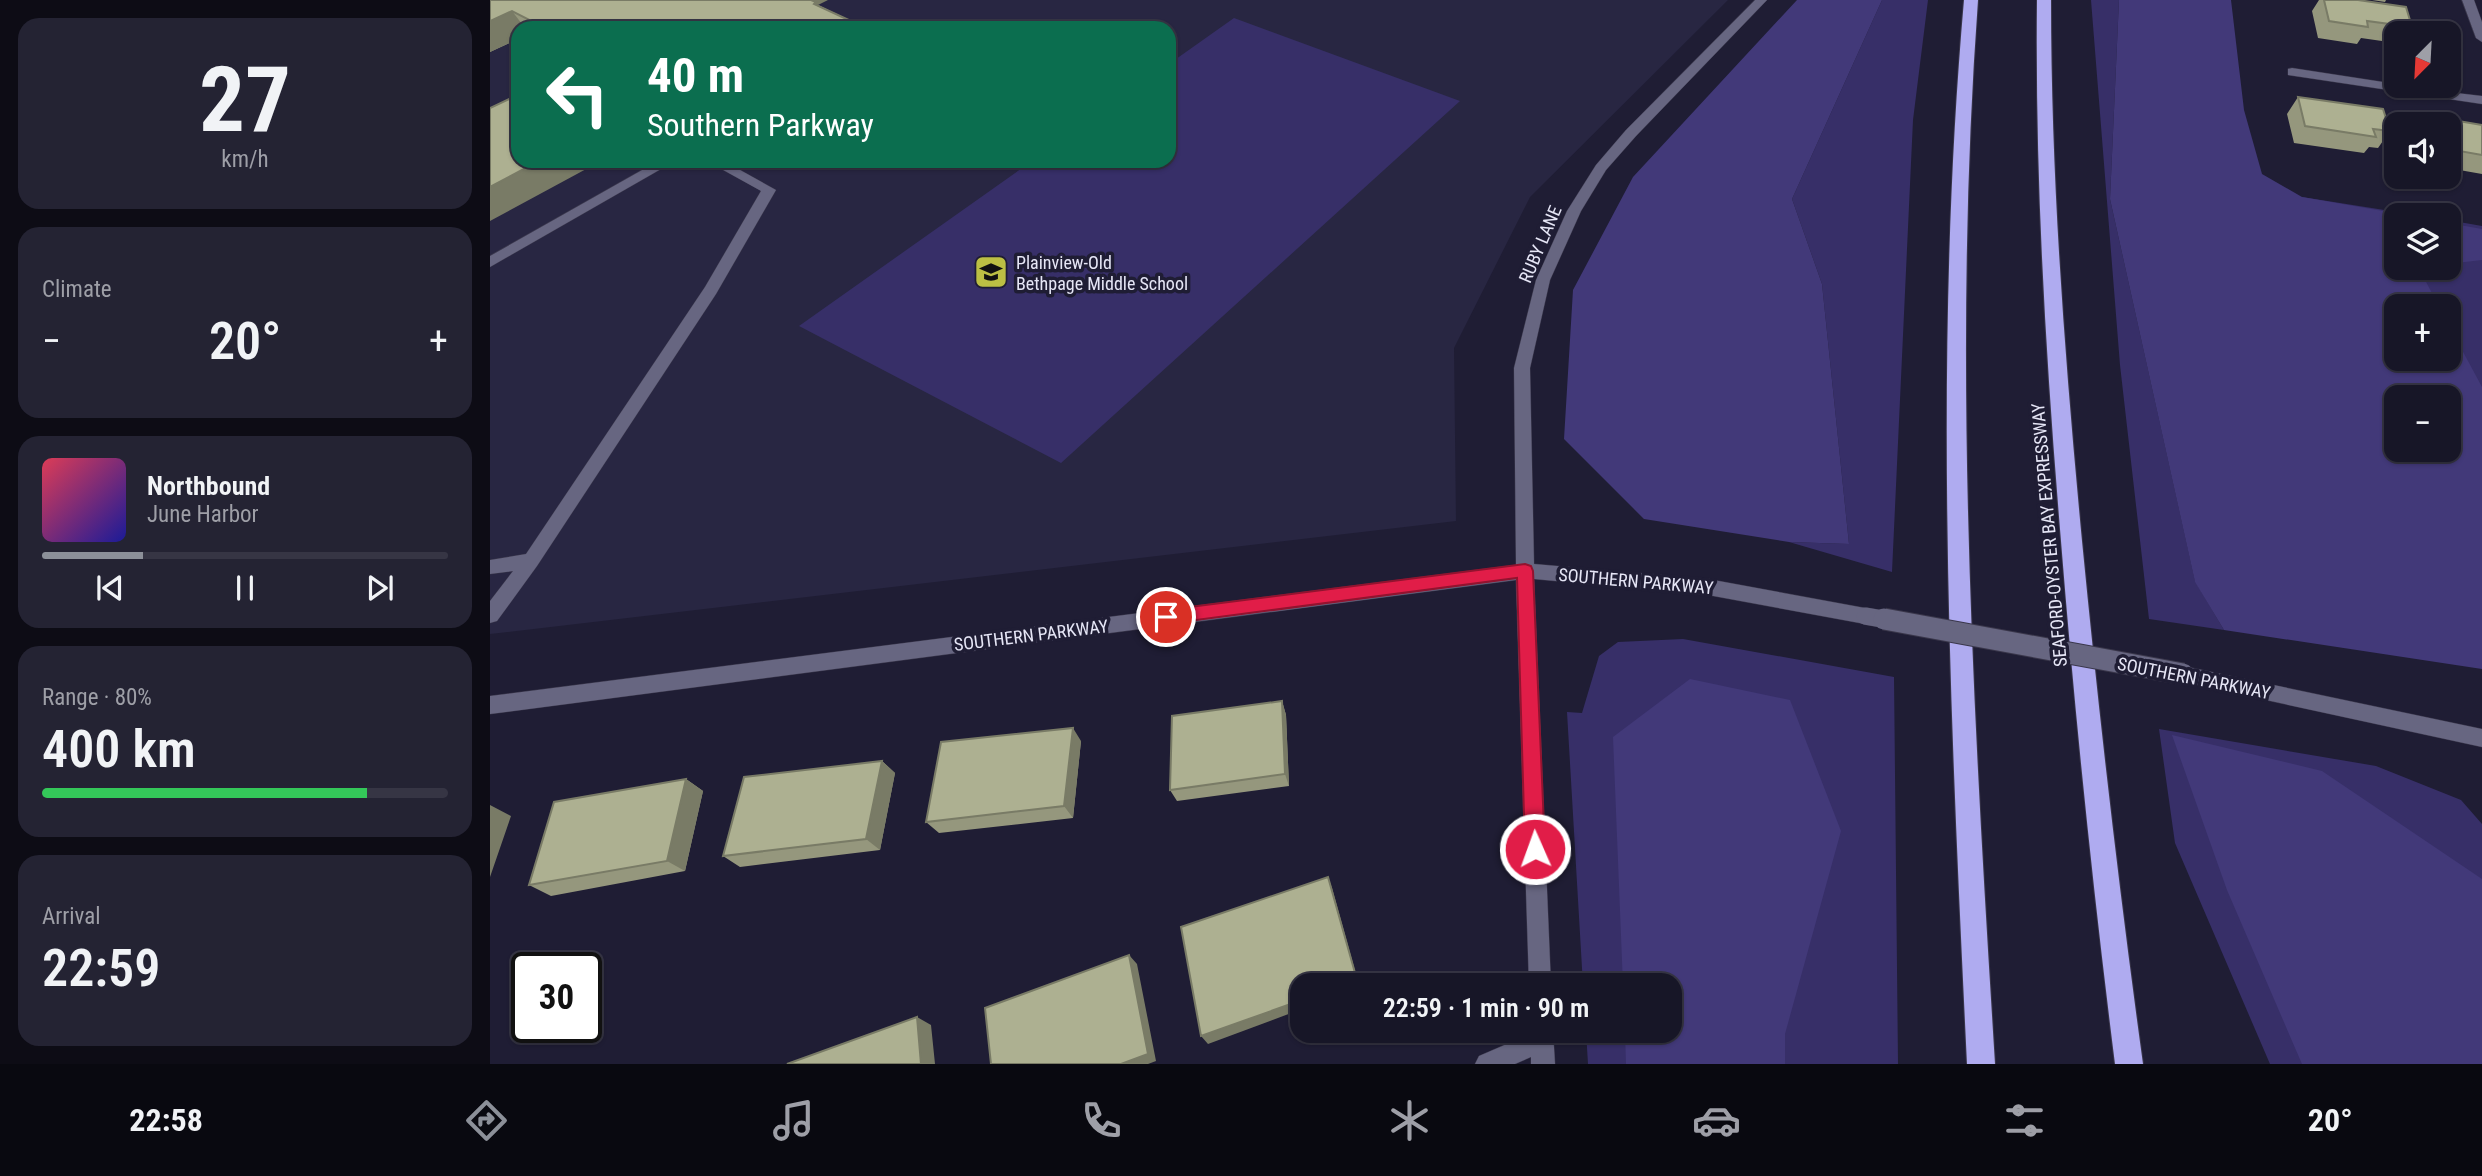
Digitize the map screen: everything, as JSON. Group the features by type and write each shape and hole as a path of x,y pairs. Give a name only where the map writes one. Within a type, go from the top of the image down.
{"highway":[{"path":"1971,0 1961,157 1956,342 1960,602 1981,1064"},
{"name":"SEAFORD-OYSTER BAY EXPRESSWAY","path":"2044,0 2046,171 2055,359 2080,638 2129,1064"}],"street":[{"name":"RUBY LANE","path":"1540,973 1525,571 1522,368 1543,280 1574,211 1601,168 1631,133 1761,0"},
{"path":"2468,0 2482,38"},
{"path":"2292,72 2482,100"},
{"path":"490,262 656,168"},
{"path":"490,615 531,561 711,290 769,191 727,168"},
{"path":"490,566 531,561"},
{"name":"SOUTHERN PARKWAY","path":"490,705 1525,571 1708,587 2183,674 2482,737"},
{"path":"1487,1064 1542,1045"}],"shaded area":[{"name":"Plainview-Old Bethpage Middle School","path":"490,0 1728,0 1530,197 1454,348 1456,521 490,634"},
{"path":"1797,0 1882,0 1792,199 1822,284 1849,544 1789,542 1644,519 1564,439 1573,290 1633,177"},
{"path":"1882,0 1928,0 1913,120 1892,572 1789,542 1849,544 1822,284 1792,199"},
{"path":"2091,0 2119,0 2110,199 2195,581 2224,630 2149,619 2120,365"},
{"path":"2119,0 2231,0 2244,110 2262,174 2302,197 2384,211 2384,280 2425,280 2433,294 2384,294 2384,371 2461,371 2461,348 2482,387 2482,669 2224,630 2195,582 2110,199"},
{"path":"1234,18 1460,101 1061,463 799,326 1022,168 1176,168 1176,59"},
{"path":"2302,197 2384,210 2384,280 2461,280 2461,222 2482,226 2482,596 2451,462 2461,462 2461,385 2390,385"},
{"path":"2461,225 2482,229 2482,260 2461,262"},
{"path":"1683,639 1894,677 1898,1064 1588,1064 1587,1043 1682,1043 1682,973 1582,973 1567,712 1582,713 1599,656 1618,642"},
{"path":"1690,679 1790,700 1841,831 1785,1034 1785,1064 1626,1064 1625,1043 1682,1043 1682,973 1623,973 1613,737"},
{"path":"2159,729 2376,766 2461,800 2482,824 2482,1064 2270,1064 2175,843"},
{"path":"2172,735 2322,771 2482,879 2482,1064 2302,1064 2227,890"}],"building":[{"path":"490,0 811,0 816,2 814,4 851,21 531,21 512,11 490,21"},
{"path":"2324,0 2358,0 2406,7 2410,21 2384,21 2384,23 2367,21 2368,27 2329,21"},
{"path":"2298,97 2383,109 2384,112 2384,130 2373,129 2376,137 2305,126"},
{"path":"511,98 511,168 526,168 490,187 490,108"},
{"path":"2461,121 2482,125 2482,155 2461,151"},
{"path":"1282,701 1285,774 1170,790 1172,716"},
{"path":"1073,728 1064,806 926,822 941,742"},
{"path":"882,761 866,839 723,856 744,777"},
{"path":"686,779 667,861 529,885 554,802"},
{"path":"1328,877 1355,973 1290,973 1290,1004 1201,1036 1181,927"},
{"path":"1129,955 1148,1054 1121,1064 991,1064 985,1008"},
{"path":"917,1017 921,1064 787,1064"}],"place":[{"name":"Plainview-Old Bethpage Middle School","path":"991,272"}],"route":[{"path":"1166,617 1525,571 1535,849"}]}
